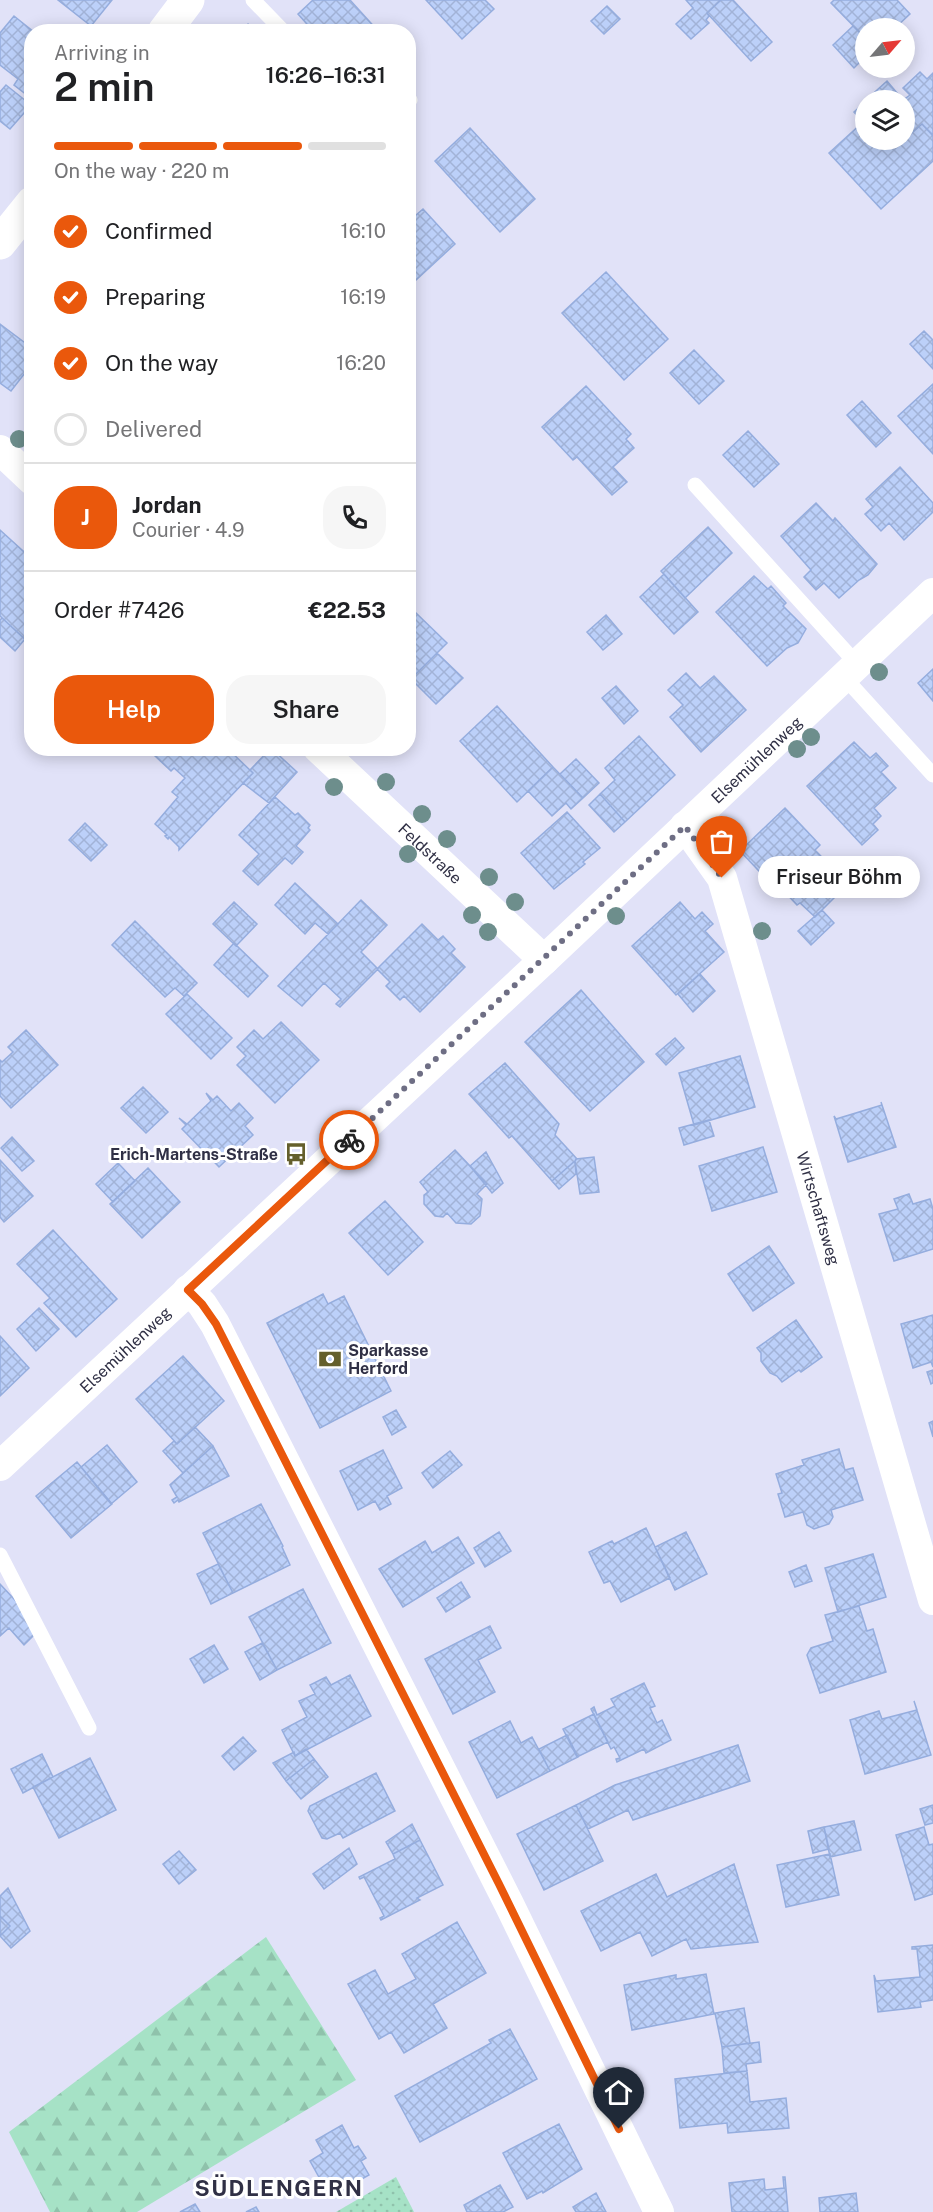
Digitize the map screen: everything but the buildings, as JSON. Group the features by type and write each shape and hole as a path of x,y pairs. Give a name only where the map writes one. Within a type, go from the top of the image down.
{"street":[{"path":"170,24 188,0"},
{"path":"0,243 24,213"},
{"path":"0,450 24,472"},
{"name":"Elsemühlenweg","path":"0,1466 544,960 933,593"},
{"name":"Feldstraße","path":"327,756 544,960"},
{"name":"Wirtschaftsweg","path":"685,826 722,878 933,1599"},
{"path":"188,1290 202,1304 216,1324 504,1893 659,2212"}],"lane":[{"path":"253,0 276,24"},
{"path":"695,485 851,670 933,775"},
{"path":"0,1555 89,1728"}],"green space":[{"path":"266,1937 356,2080 137,2212 50,2212 9,2132"},
{"path":"396,2177 414,2212 336,2212"}],"way so far":[{"path":"349,1140 685,826 722,878"}],"place":[{"name":"Friseur Böhm","path":"722,878"},
{"name":"Erich-Martens-Straße","path":"296,1154"},
{"name":"Sparkasse Herford","path":"330,1359"}],"district":[{"name":"SÜDLENGERN","path":"279,2188"}],"route":[{"path":"349,1140 188,1290 202,1304 216,1324 499,1884 619,2129"}]}
